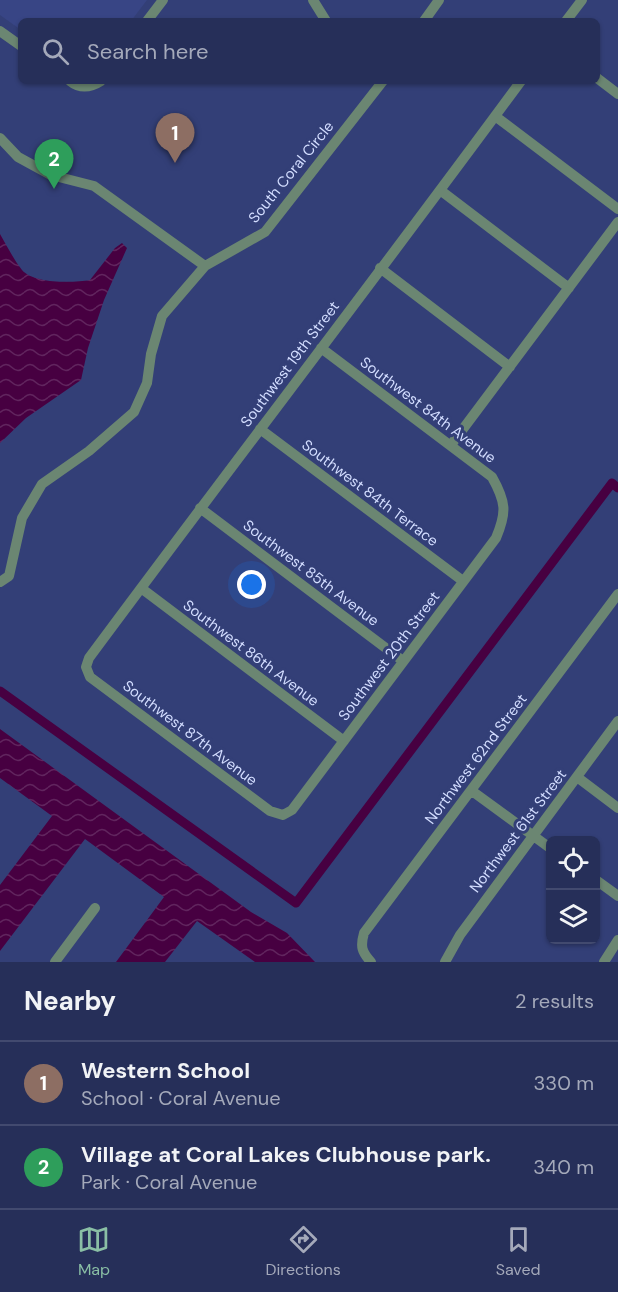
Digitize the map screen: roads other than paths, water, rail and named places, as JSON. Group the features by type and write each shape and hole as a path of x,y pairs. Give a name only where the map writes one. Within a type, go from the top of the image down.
{"street":[{"path":"149,18 163,0"},
{"path":"313,0 324,18"},
{"path":"426,18 439,0"},
{"path":"568,18 582,0"},
{"path":"0,31 18,44"},
{"path":"600,80 618,93"},
{"path":"74,84 88,87 94,84"},
{"name":"South Coral Circle","path":"0,582 9,576 22,518 42,484 89,451 135,412 147,383 151,354 162,316 205,266 266,232 381,84"},
{"name":"Southwest 19th Street","path":"86,667 89,658 200,508 519,84"},
{"path":"495,116 618,209"},
{"path":"0,138 18,157 51,175 94,186 205,266"},
{"path":"440,190 569,288"},
{"path":"451,446 618,222"},
{"path":"380,268 510,367"},
{"name":"Southwest 84th Avenue","path":"321,348 492,477 504,506"},
{"name":"Southwest 84th Terrace","path":"260,429 463,581"},
{"name":"Southwest 20th Street","path":"284,815 292,810 496,538 503,521 504,506"},
{"name":"Southwest 85th Avenue","path":"200,508 403,661"},
{"name":"Southwest 86th Avenue","path":"141,588 344,741"},
{"name":"Northwest 62nd Street","path":"371,962 362,952 361,943 364,933 618,594"},
{"name":"Southwest 87th Avenue","path":"86,667 90,677 270,812 284,815"},
{"name":"Northwest 61st Street","path":"445,962 460,935 618,721"},
{"path":"577,777 618,808"},
{"path":"472,791 546,845"},
{"path":"600,883 618,896"},
{"path":"55,962 95,908"},
{"path":"604,962 618,940"}],"water":[{"path":"0,234 22,270 28,275 44,280 74,282 90,280 115,248 122,243 127,248 104,300 88,348 81,380 26,418 0,443"},
{"path":"0,729 251,912 287,933 315,962 255,962 197,921 165,962 116,962 164,897 85,839 0,951 0,885 52,816 0,778"}],"waterway":[{"path":"0,691 296,903 612,483 618,488"}],"place":[{"name":"Western School","path":"175,163"},
{"name":"Village at Coral Lakes Clubhouse park.","path":"54,189"}]}
